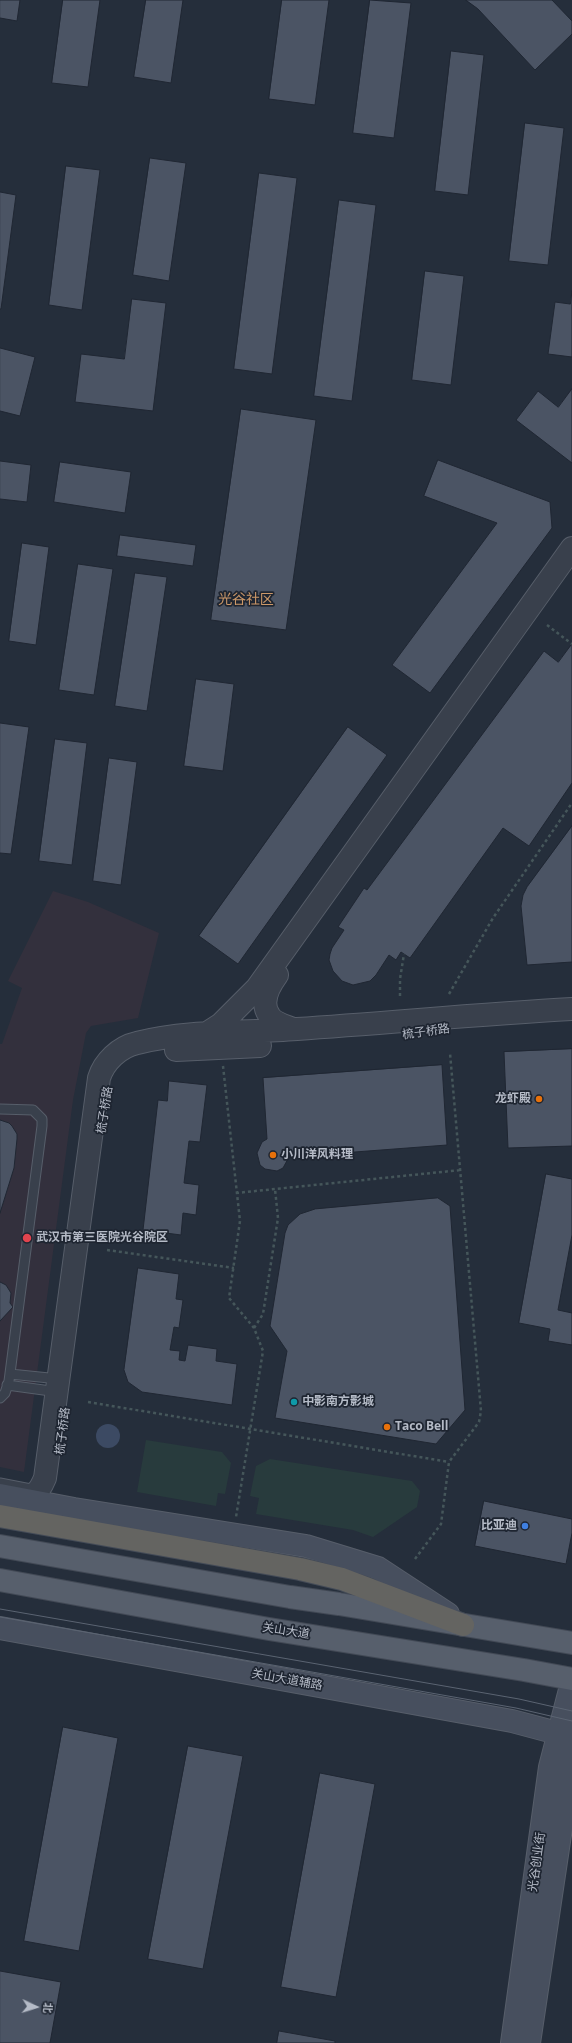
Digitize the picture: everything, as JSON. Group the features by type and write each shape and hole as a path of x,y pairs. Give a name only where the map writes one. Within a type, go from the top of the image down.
{"highway":[{"path":"0,1516 300,1569 342,1579 464,1625"}],"main road":[{"path":"8,1497 74,1510 306,1546 378,1568 464,1625"},
{"path":"0,1546 282,1596 339,1604 572,1644"},
{"name":"关山大道","path":"0,1580 269,1629 572,1679"},
{"name":"关山大道辅路","path":"0,1628 512,1721 565,1735"},
{"name":"光谷创业街","path":"512,2043 550,1767 565,1735 572,1682"},
{"name":"光谷创业街","path":"529,2043 572,1754"}],"street":[{"path":"207,1033 221,1024 257,988 572,548"},
{"path":"293,1029 279,1023 269,1016 265,999 269,985 572,565"},
{"name":"梳子桥路","path":"74,1510 63,1503 58,1495 57,1484 63,1386 98,1086 102,1067 122,1050 135,1043 207,1033 293,1029 424,1020 449,1016 572,1009"},
{"name":"梳子桥路","path":"63,1386 107,1092 115,1071 133,1056 142,1051 246,1047 418,1035 450,1028 572,1019"},
{"path":"8,1497 31,1497 43,1492 63,1386"}],"lane":[{"path":"0,1109 33,1110 42,1118 10,1374 7,1385 0,1398"},
{"path":"10,1374 63,1386"},
{"path":"7,1385 63,1386"},
{"path":"0,1483 43,1492"}],"path":[{"path":"547,625 572,644"},
{"path":"449,994 493,918 572,803"},
{"path":"400,996 400,979 404,954"},
{"path":"415,1559 441,1524 449,1462 478,1422 481,1411 450,1053"},
{"path":"223,1066 240,1222 229,1298 254,1328 263,1351 236,1518"},
{"path":"236,1193 461,1170"},
{"path":"254,1328 263,1314 278,1218 275,1189"},
{"path":"108,1250 234,1268"},
{"path":"88,1402 449,1462"}],"shaded area":[{"name":"武汉市第三医院光谷院区","path":"53,891 88,902 159,933 138,1018 91,1026 86,1033 73,1100 24,1472 0,1467 0,1044 2,1044 22,988 8,981"},
{"path":"146,1440 222,1452 231,1463 225,1494 218,1493 216,1506 137,1492"},
{"path":"270,1459 412,1481 420,1491 417,1507 373,1537 353,1530 256,1514 259,1498 250,1496 256,1466"}],"water":[{"path":"108,1424 117,1427 120,1436 117,1445 108,1448 99,1445 96,1436 99,1427"}],"building":[{"path":"0,0 20,0 17,21 0,18"},
{"path":"63,0 100,0 88,87 52,83"},
{"path":"146,0 183,0 171,83 134,77"},
{"path":"282,0 329,0 315,105 269,99"},
{"path":"370,0 411,3 394,138 353,133"},
{"path":"466,0 552,0 572,21 572,34 535,70 478,9"},
{"path":"451,51 484,55 468,195 435,191"},
{"path":"525,123 564,128 548,265 509,261"},
{"path":"150,158 186,163 169,281 133,275"},
{"path":"66,166 100,170 82,310 49,305"},
{"path":"259,173 297,178 272,374 234,369"},
{"path":"0,192 16,195 1,309 0,309"},
{"path":"339,200 376,205 352,401 314,396"},
{"path":"425,271 464,276 451,385 412,380"},
{"path":"572,291 572,357 548,354 555,302 570,304"},
{"path":"132,299 166,303 153,411 75,402 81,354 124,359"},
{"path":"0,348 35,357 20,416 0,411"},
{"path":"572,389 572,463 516,420 538,391 558,407"},
{"path":"241,409 316,420 286,630 211,620"},
{"path":"438,460 550,502 552,528 430,693 392,665 497,523 424,496"},
{"path":"0,461 31,465 27,502 0,499"},
{"path":"60,462 131,472 125,513 54,502"},
{"path":"120,535 196,545 193,566 117,556"},
{"path":"22,543 49,547 36,645 9,641"},
{"path":"78,564 113,569 94,695 59,690"},
{"path":"135,573 167,577 147,711 115,706"},
{"path":"572,644 572,783 529,846 503,828 410,958 401,952 396,960 389,955 376,975 370,981 353,985 342,981 333,971 329,960 330,954 332,948 344,930 338,927 364,888 367,890 544,651 558,662"},
{"path":"196,679 234,684 223,771 184,766"},
{"path":"0,723 29,727 11,854 0,853"},
{"path":"348,727 387,755 238,964 199,936"},
{"path":"55,739 87,743 72,865 39,861"},
{"path":"109,758 137,762 121,885 93,881"},
{"path":"572,826 572,962 527,965 521,906 523,895 527,887"},
{"name":"龙虾殿","path":"572,1049 572,1146 508,1148 504,1052"},
{"path":"442,1065 447,1145 289,1157 283,1168 277,1171 265,1169 260,1165 257,1153 262,1142 267,1139 263,1078"},
{"path":"169,1081 207,1085 200,1142 189,1141 184,1183 199,1185 196,1215 183,1213 181,1235 143,1230 158,1100 167,1101"},
{"path":"0,1120 9,1123 12,1126 17,1134 17,1139 14,1168 0,1213"},
{"path":"546,1174 572,1179 572,1235 558,1310 572,1313 572,1345 548,1341 550,1329 519,1323"},
{"path":"438,1198 450,1206 465,1410 436,1444 275,1418 287,1351 270,1326 285,1233 288,1225 300,1214 315,1209"},
{"path":"138,1268 179,1274 176,1299 183,1300 179,1328 174,1327 170,1350 180,1351 179,1360 185,1361 188,1345 217,1349 216,1361 237,1364 232,1405 142,1392 128,1382 124,1370"},
{"path":"0,1282 6,1285 11,1293 10,1303 13,1307 0,1321"},
{"name":"比亚迪","path":"484,1501 572,1519 572,1533 566,1564 475,1546"},
{"path":"63,1727 118,1738 79,1951 24,1941"},
{"path":"188,1746 243,1756 203,1969 148,1959"},
{"path":"320,1773 375,1784 336,1997 281,1987"},
{"path":"0,1971 61,1982 50,2043 0,2043"},
{"path":"279,2031 335,2041 335,2043 277,2043"}],"tram line":[{"path":"0,1609 519,1699 572,1711"},
{"path":"0,1617 516,1708 572,1721"}],"place":[{"name":"龙虾殿","path":"539,1099"},
{"name":"小川洋风料理","path":"273,1155"},
{"name":"武汉市第三医院光谷院区","path":"27,1238"},
{"name":"中影南方影城","path":"294,1402"},
{"name":"Taco Bell","path":"387,1427"},
{"name":"比亚迪","path":"525,1526"}],"district":[{"name":"光谷社区","path":"246,600"}]}
